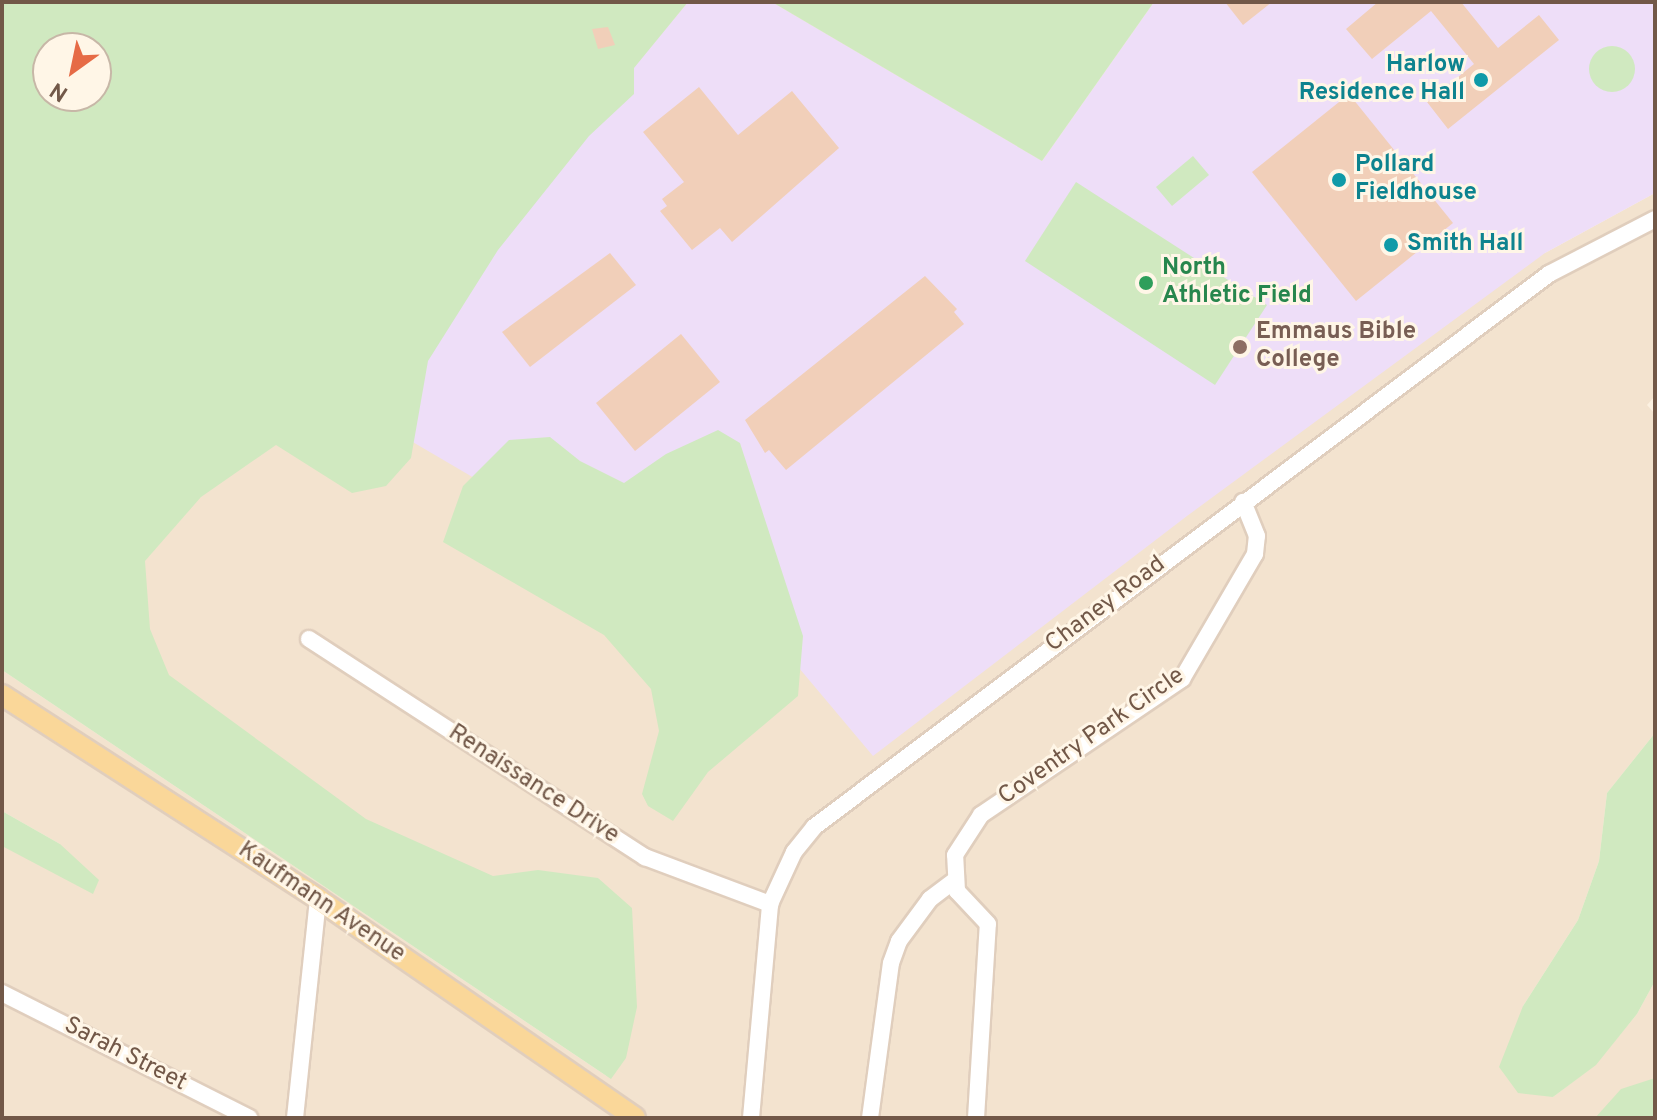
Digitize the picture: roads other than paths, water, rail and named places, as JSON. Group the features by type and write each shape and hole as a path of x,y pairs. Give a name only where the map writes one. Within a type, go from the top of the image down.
{"main road":[{"name":"Kaufmann Avenue","path":"2,695 318,899 635,1118"}],"street":[{"name":"Chaney Road","path":"751,1118 770,904 794,852 831,810 1549,274 1655,219"},
{"name":"Coventry Park Circle","path":"954,881 955,855 981,815 1182,679 1255,554 1257,536 1243,502"},
{"name":"Renaissance Drive","path":"309,639 645,857 770,904"},
{"path":"870,1118 891,963 899,941 930,899 954,881 988,924 976,1118"},
{"path":"295,1118 318,899"},
{"name":"Sarah Street","path":"2,993 249,1118"}],"place":[{"name":"Harlow Residence Hall","path":"1481,80"},
{"name":"Pollard Fieldhouse","path":"1339,180"},
{"name":"Smith Hall","path":"1391,245"},
{"name":"North Athletic Field","path":"1146,283"},
{"name":"Emmaus Bible College","path":"1240,347"}]}
